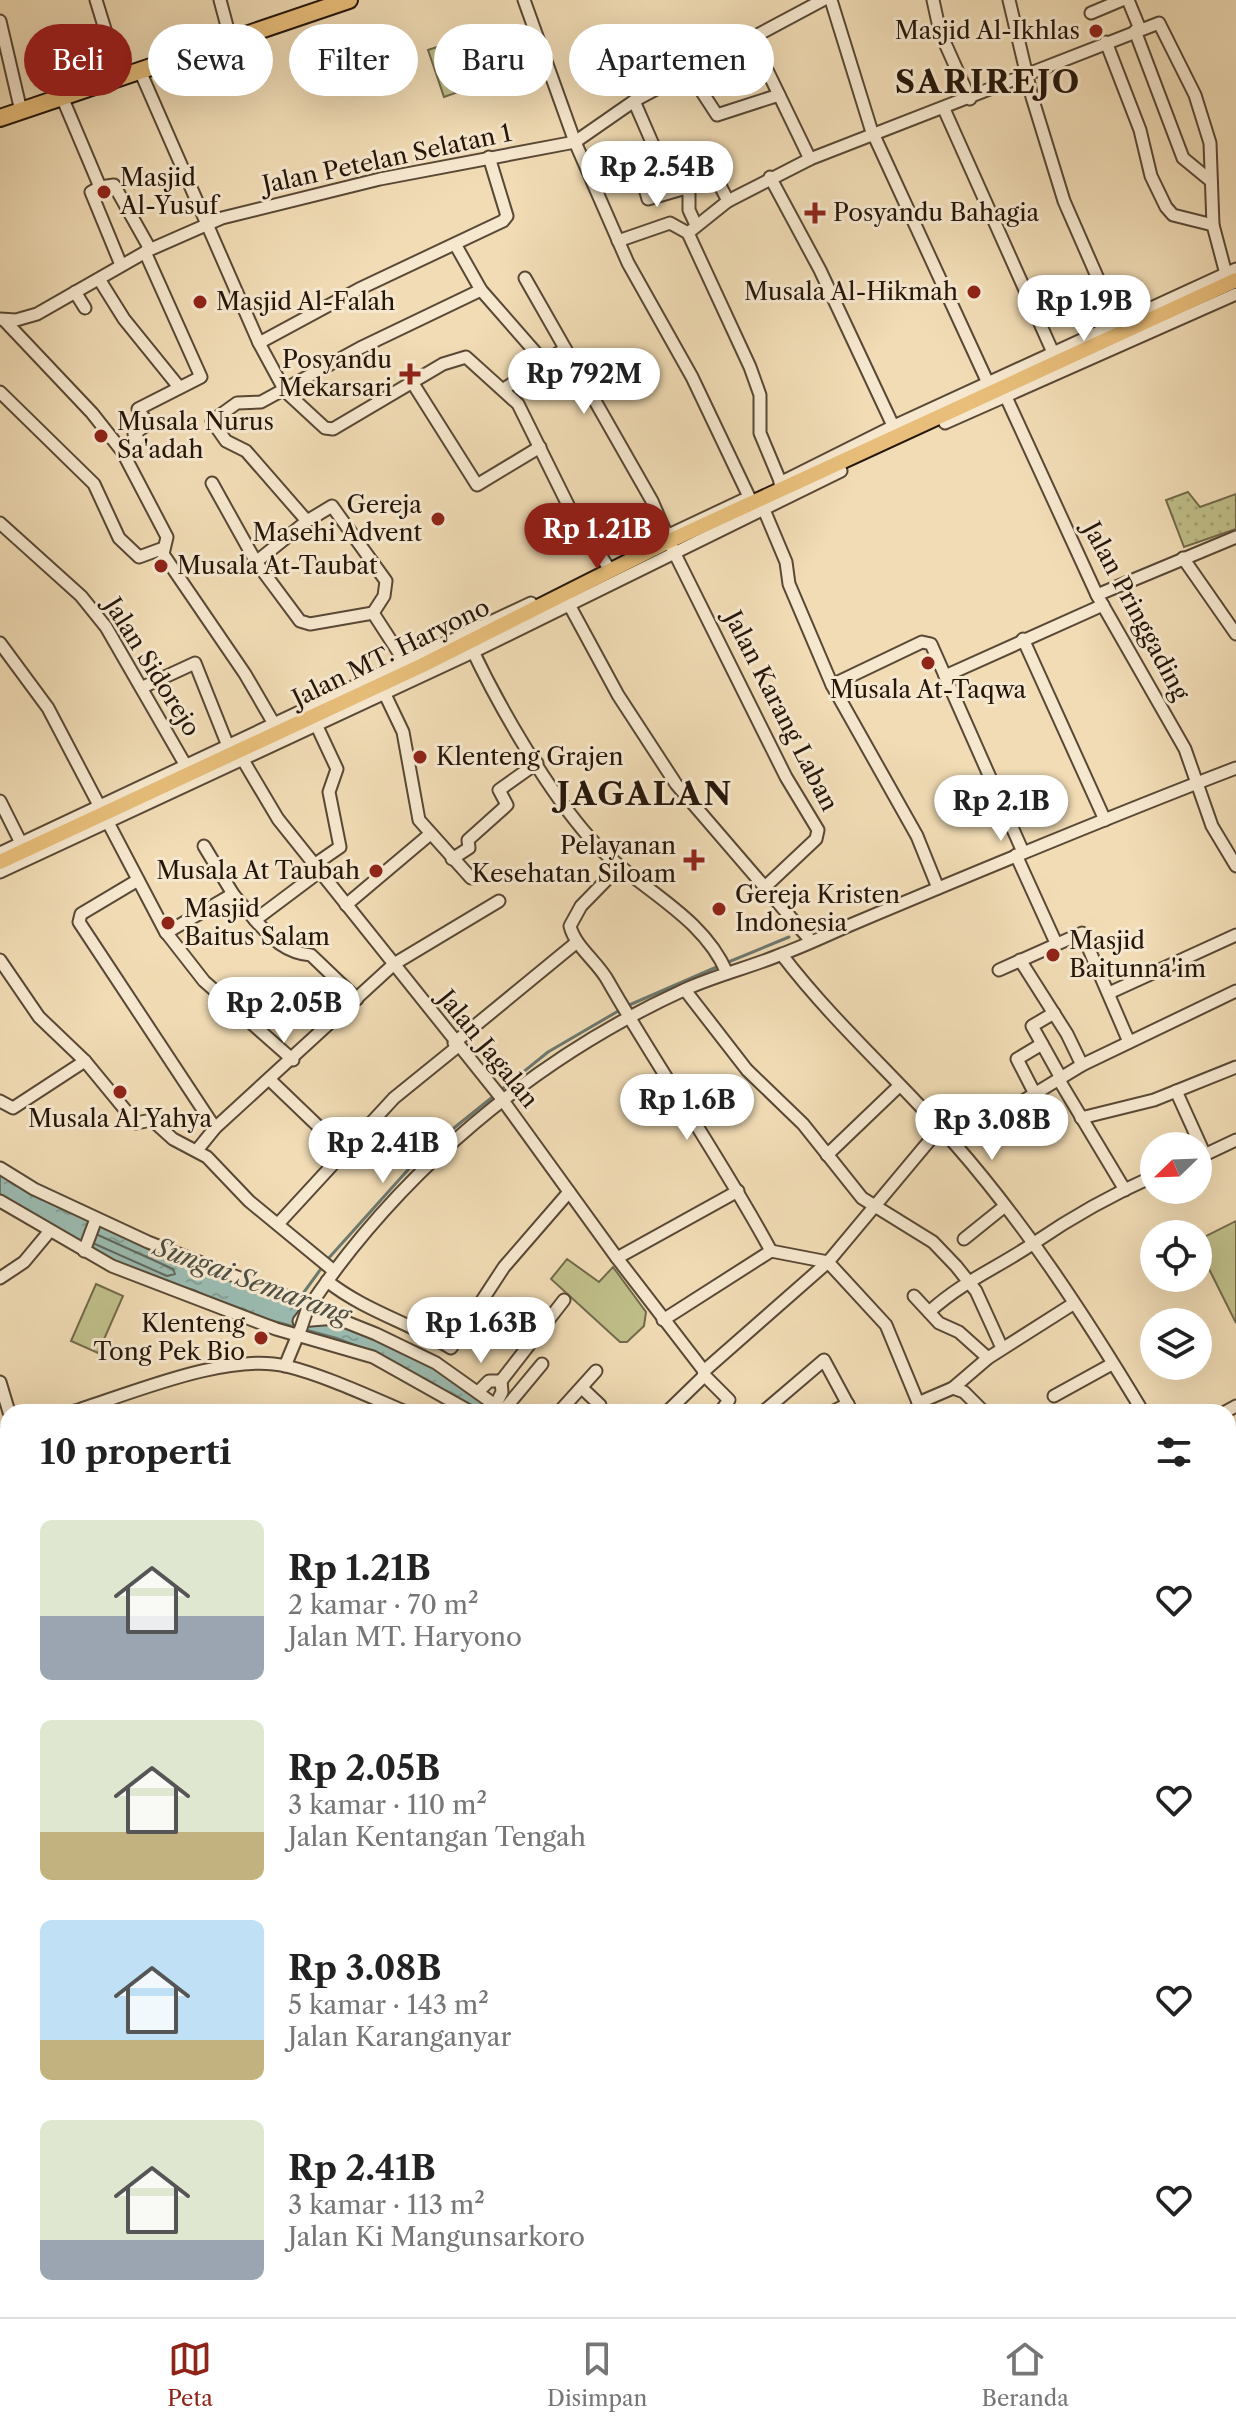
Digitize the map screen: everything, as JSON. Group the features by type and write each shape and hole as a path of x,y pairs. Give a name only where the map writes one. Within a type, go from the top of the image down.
{"highway":[{"path":"273,26 349,0"},
{"path":"132,74 148,68"},
{"path":"0,118 65,96"}],"main road":[{"name":"Jalan MT. Haryono","path":"0,862 23,847 148,798 188,769 314,720 345,697 367,696 417,668 471,647 608,568 751,506 782,485 839,468 868,445 892,438 997,390 1029,380 1056,357 1233,280"}],"street":[{"path":"96,0 103,24"},
{"path":"220,0 226,24"},
{"path":"524,0 575,142 618,241 692,377 751,506 786,562 789,584 832,685 917,836 938,888"},
{"path":"774,27 823,0"},
{"name":"Jalan Pringgading","path":"831,0 873,134 1100,600 1185,749 1220,843 1236,866"},
{"path":"933,0 946,47 970,99"},
{"path":"1009,0 1026,74 1064,201 1120,328"},
{"path":"1091,13 1125,0 1183,158 1211,181"},
{"path":"0,21 21,111"},
{"path":"692,229 728,201 810,159 970,99 1106,42 1161,25 1195,95 1212,151 1213,225 1233,280 1029,380"},
{"path":"1106,42 1140,130 1151,176 1166,207 1173,215 1213,225"},
{"path":"140,71 259,343 285,391 325,428 333,429 463,356 518,404 569,507 608,568"},
{"path":"774,85 810,159"},
{"path":"705,96 717,115 779,95"},
{"path":"575,142 643,96"},
{"path":"62,97 100,187"},
{"path":"634,101 654,147"},
{"path":"944,109 1056,357 997,390"},
{"name":"Jalan Petelan Selatan 1","path":"2,320 25,319 148,250 209,223 380,179 575,142"},
{"path":"654,147 638,161 648,199 686,188"},
{"path":"654,147 670,151 686,188 692,229 760,395 760,433 782,485 868,445"},
{"path":"259,343 359,289 506,217 489,157"},
{"path":"707,160 728,201"},
{"path":"770,177 820,270 892,438"},
{"path":"121,265 91,192 100,187 114,185 148,250 205,375 138,409 148,424 134,433 138,439 122,451"},
{"path":"618,241 670,223 692,229"},
{"path":"455,244 481,290 544,362"},
{"path":"161,549 272,735 345,697 417,668 670,542 639,476 525,278"},
{"path":"99,279 124,319 179,387"},
{"path":"307,521 246,451 226,441 212,421 237,403 261,402 285,391 360,348 481,290"},
{"path":"75,292 85,308"},
{"path":"0,392 94,484 120,540 139,557 167,544 167,537 122,451 92,413 2,320"},
{"path":"504,389 565,349"},
{"path":"412,382 477,485 540,447"},
{"path":"751,506 839,468"},
{"path":"212,483 256,562 286,605 306,624 373,613 384,596 386,581 332,506 307,521 256,562"},
{"name":"Jalan Sidorejo","path":"0,523 81,596 106,627 188,769"},
{"path":"945,676 1183,558 1236,537"},
{"name":"Jalan Karang Laban","path":"670,542 786,777 818,830 816,839 765,887"},
{"path":"1183,558 1236,634"},
{"path":"569,593 618,695 670,776 811,941"},
{"path":"373,613 417,668"},
{"path":"1023,639 1105,820"},
{"path":"832,685 925,642 931,644 1056,943"},
{"path":"0,643 48,708 166,933 204,981 293,1060"},
{"path":"471,647 563,805 619,867 668,907 689,917 707,936 724,967"},
{"name":"Jalan Jagalan","path":"143,687 195,663 235,752 268,806 501,1098 663,1320 729,1400 726,1404"},
{"path":"383,689 403,732 417,813 429,835 471,878"},
{"path":"255,920 340,847 329,792 337,769 314,720 367,696"},
{"path":"148,798 235,752"},
{"path":"452,859 469,848 467,841 507,805 499,790 537,763"},
{"path":"495,1404 436,1363 336,1318 299,1321 333,1270 395,1198 501,1098 624,1012 685,990 724,967 782,955 1020,854 1198,788 1236,768"},
{"path":"104,813 188,769"},
{"path":"0,801 23,847 0,853"},
{"path":"0,872 72,829"},
{"path":"346,905 429,835"},
{"path":"204,846 233,894 255,920 286,949 311,955 357,999"},
{"path":"619,867 574,918 570,927 577,942 603,972 624,1012 738,1191 771,1251"},
{"path":"138,880 81,914 79,922 215,1128"},
{"path":"166,933 233,894"},
{"path":"198,1149 215,1128 293,1060 394,964 499,901"},
{"path":"999,970 1082,933 1129,1042"},
{"path":"1109,993 1236,935"},
{"path":"278,1224 403,1089 577,942"},
{"path":"782,955 816,999 954,1143 1005,1206 1034,1243 1138,1404"},
{"path":"0,960 39,1017 85,1061 136,1123 152,1120 180,1142 198,1149 249,1201 333,1270"},
{"path":"1020,960 1082,1065"},
{"path":"685,990 747,1070 803,1124 873,1208 933,1242 968,1279 1002,1348"},
{"path":"954,1143 1082,1065 1236,991"},
{"path":"1054,1013 1032,1026 1081,1118 1125,1190"},
{"path":"1035,1094 1017,1059 1042,1044"},
{"path":"0,1101 13,1108 85,1061"},
{"path":"1081,1118 1176,1091 1236,1067"},
{"path":"270,1080 346,1153"},
{"path":"827,1155 898,1087"},
{"path":"1176,1091 1192,1132"},
{"path":"675,1404 704,1373 828,1262 940,1128"},
{"path":"1212,1151 1236,1140"},
{"path":"0,1168 95,1220 307,1306"},
{"path":"929,1312 968,1279 1034,1243 1083,1210 1140,1183"},
{"path":"617,1258 738,1191"},
{"path":"327,1281 371,1311 402,1322 451,1348 504,1267 569,1192"},
{"path":"0,1201 49,1232 135,1275 373,1357 457,1404"},
{"path":"964,1239 1005,1206"},
{"path":"84,1250 95,1220"},
{"path":"0,1278 24,1262 49,1232"},
{"path":"663,1320 771,1251 828,1262 886,1325 918,1404"},
{"path":"914,1296 929,1312 988,1358"},
{"path":"501,1404 501,1381 564,1300"},
{"path":"927,1404 953,1388 1002,1348 1073,1304"},
{"path":"285,1366 307,1306"},
{"path":"772,1404 824,1360 848,1404"},
{"path":"98,1404 217,1368 248,1363 285,1366 384,1404"},
{"path":"506,1404 542,1364"},
{"path":"1054,1396 1112,1364"},
{"path":"567,1404 596,1371"},
{"path":"479,1391 489,1381 501,1381"},
{"path":"0,1382 7,1404"},
{"path":"582,1388 599,1404"},
{"path":"953,1388 964,1392 976,1404"}],"shaded area":[{"path":"434,48 434,68 428,50"},
{"path":"1188,492 1200,507 1236,494 1236,529 1184,547 1166,500"},
{"path":"1236,1221 1236,1323 1212,1275 1212,1233"},
{"path":"567,1259 599,1282 613,1267 646,1312 644,1326 627,1342 620,1342 551,1279"},
{"path":"96,1284 123,1296 98,1353 71,1341"}],"water":[{"path":"0,1170 72,1213 153,1251 361,1332 423,1360 488,1404 469,1404 378,1354 337,1338 234,1310 194,1290 165,1283 92,1252 0,1198"}],"waterway":[{"path":"726,963 789,937"},
{"path":"627,1006 719,966"},
{"path":"501,1090 548,1052 620,1010"},
{"path":"327,1260 424,1152 495,1095"},
{"name":"Sungai Semarang","path":"299,1299 323,1266"}],"place":[{"name":"Masjid Al-Ikhlas","path":"1096,31"},
{"name":"Masjid Al-Yusuf","path":"104,192"},
{"name":"Posyandu Bahagia","path":"815,213"},
{"name":"Musala Al-Hikmah","path":"974,292"},
{"name":"Masjid Al-Falah","path":"200,302"},
{"name":"Posyandu Mekarsari","path":"410,374"},
{"name":"Musala Nurus Sa'adah","path":"101,436"},
{"name":"Gereja Masehi Advent","path":"438,519"},
{"name":"Musala At-Taubat","path":"161,566"},
{"name":"Musala At-Taqwa","path":"928,663"},
{"name":"Klenteng Grajen","path":"420,757"},
{"name":"Pelayanan Kesehatan Siloam","path":"694,860"},
{"name":"Musala At Taubah","path":"376,871"},
{"name":"Gereja Kristen Indonesia","path":"719,909"},
{"name":"Masjid Baitus Salam","path":"168,923"},
{"name":"Masjid Baitunna'im","path":"1053,955"},
{"name":"Musala Al Yahya","path":"120,1092"},
{"name":"Klenteng Tong Pek Bio","path":"261,1338"}],"district":[{"name":"SARIREJO","path":"988,82"},
{"name":"JAGALAN","path":"645,794"}]}
